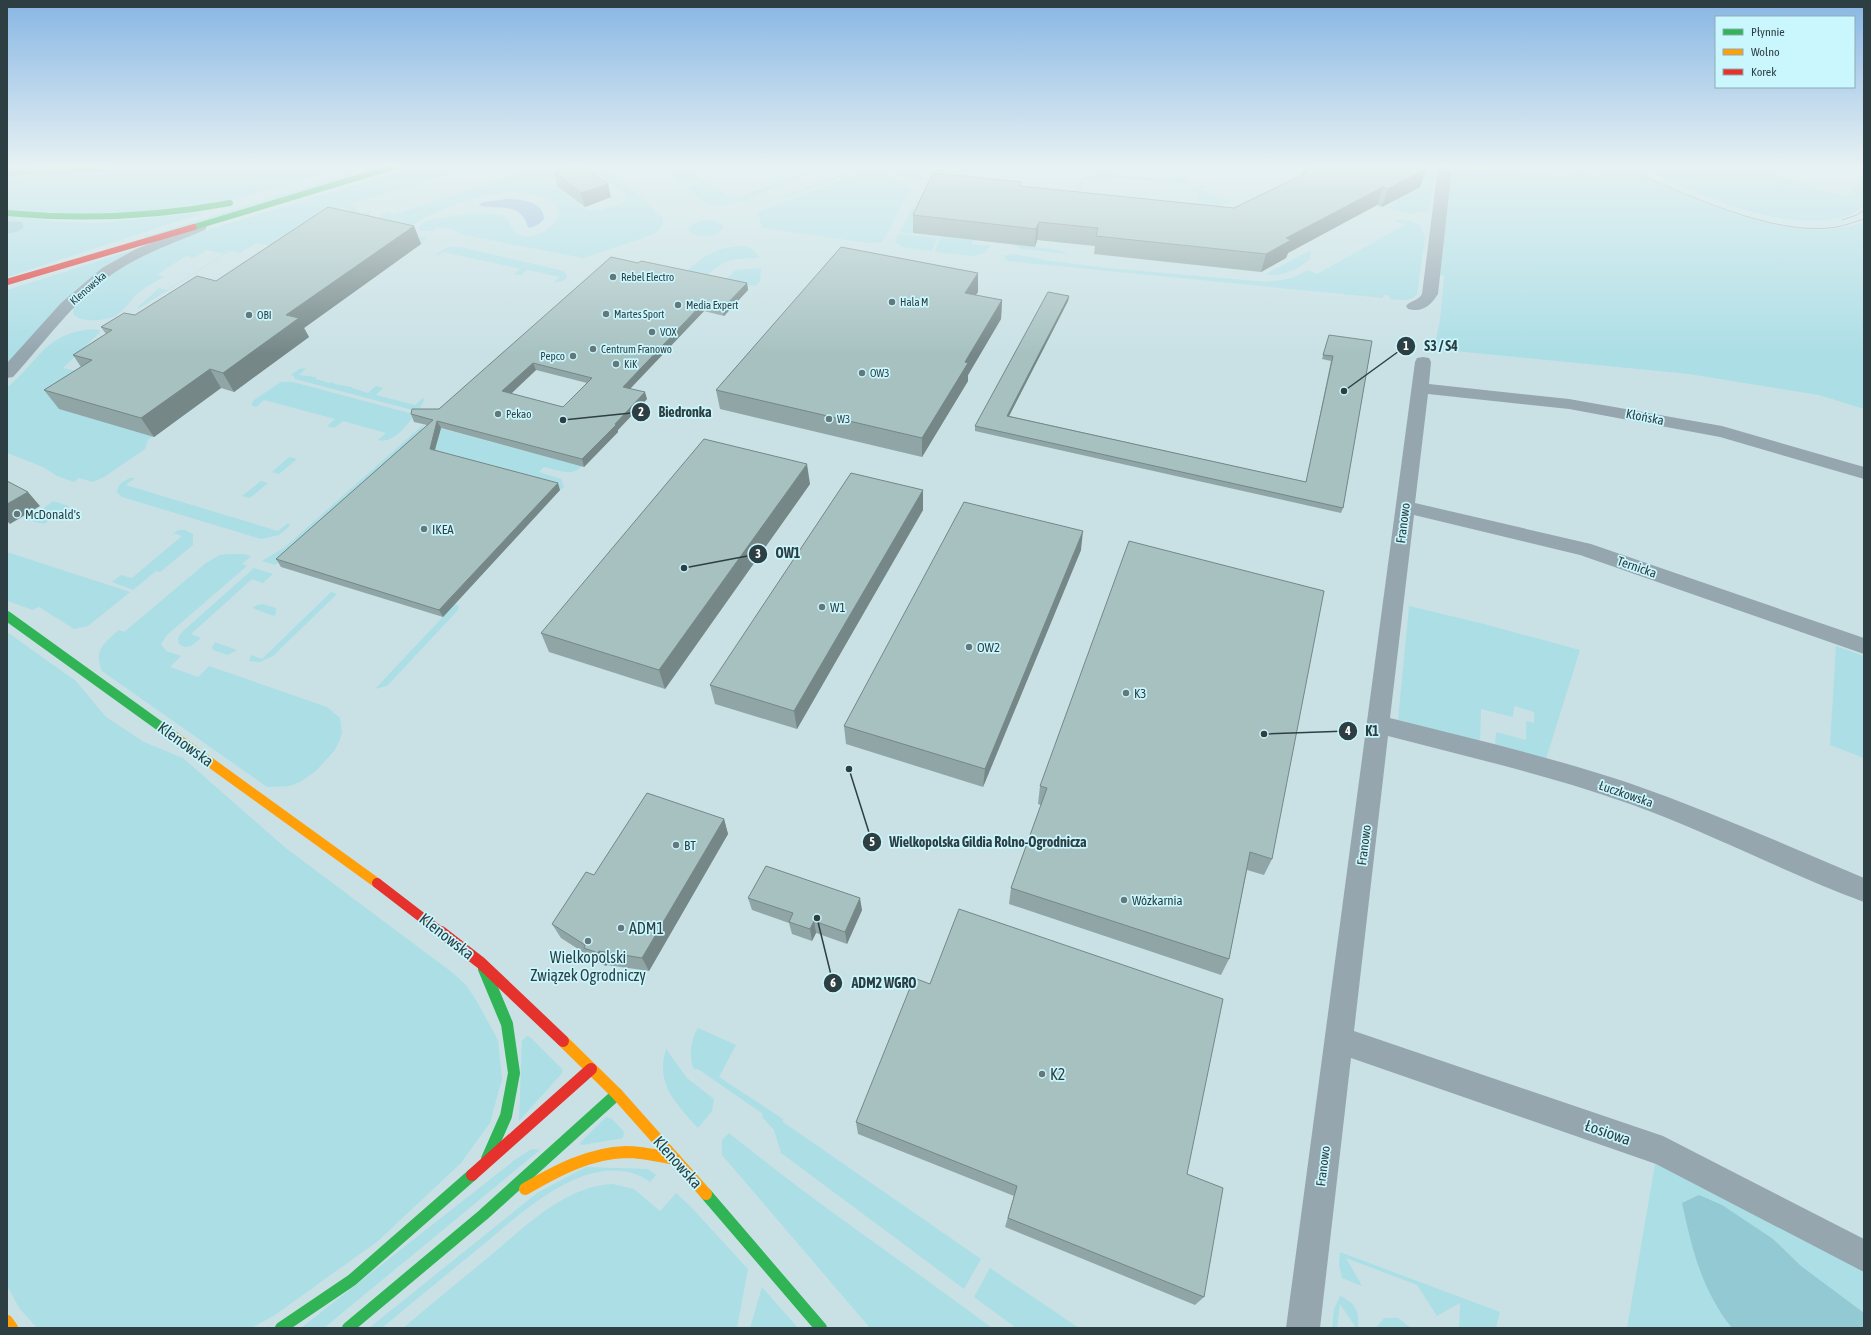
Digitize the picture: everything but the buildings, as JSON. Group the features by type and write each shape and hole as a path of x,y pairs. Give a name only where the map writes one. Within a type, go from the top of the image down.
{"main road":[{"path":"10,281 71,259 162,229"},
{"path":"10,281 188,229"},
{"name":"Klenowska","path":"7,616 392,894 481,963 617,1094 675,1158 822,1328"},
{"path":"481,963 507,1024 514,1073 506,1116 484,1165"},
{"path":"281,1328 352,1280 591,1069"},
{"path":"348,1328 484,1215 617,1094"},
{"path":"484,1215 540,1180 586,1159 607,1154 627,1152 675,1158"},
{"path":"7,1322 12,1328"}],"street":[{"name":"Klenowska","path":"7,373 74,299 104,273 135,255 195,229"},
{"path":"1414,306 1425,302 1430,294 1438,229"},
{"name":"Franowo","path":"1303,1328 1421,388 1423,362"},
{"name":"Kłońska","path":"1421,388 1569,404 1722,432 1864,473"},
{"name":"Ternicka","path":"1405,507 1584,549 1864,646"},
{"name":"Łuczkowska","path":"1379,724 1578,778 1627,793 1864,890"},
{"name":"Łosiowa","path":"1339,1040 1658,1149 1864,1256"}],"shaded area":[{"path":"7,229 154,229 7,277"},
{"path":"7,229 21,229 19,231 7,234"},
{"path":"169,229 175,229 146,238 144,237"},
{"path":"210,229 324,229 272,246 257,243 240,253 230,251 138,309 138,307 159,288 167,290 224,254 207,250 194,258 186,256 157,275 164,277 140,291 124,309 115,316 105,319 87,320 73,314 74,307 89,291 126,263 185,237"},
{"path":"356,229 387,229 415,237 427,237 421,244"},
{"path":"419,229 434,229 432,231 421,231"},
{"path":"453,229 513,229 522,236 534,235 547,230 659,229 652,235 583,258 464,235"},
{"path":"689,229 722,229 712,236 698,236 690,232"},
{"path":"772,229 889,229 882,242 868,243"},
{"path":"901,229 914,229 911,234 900,232"},
{"path":"1397,229 1422,229 1425,238 1417,294 1412,298 1405,300 1390,299 1389,295 1383,295 1383,298 1007,261 1005,259 1006,257 1002,256 1015,254 1051,261 1107,268 1268,282 1292,278 1308,270 1317,274"},
{"path":"1445,229 1864,229 1864,409 1819,395 1689,374 1434,349 1440,320 1444,276 1440,275"},
{"path":"899,234 937,239 932,250 930,251 901,247 899,244 895,243"},
{"path":"941,237 973,240 972,244 991,246 984,253 973,256 937,252 935,250"},
{"path":"1012,244 1059,250 1068,254 1021,249"},
{"path":"736,246 751,248 760,258 734,260 722,264 702,280 687,271 700,260 713,252"},
{"path":"143,247 119,259 7,367 7,290"},
{"path":"448,247 461,247 564,271 567,276 562,281 554,282 560,277 527,270 521,275 514,274 520,269 444,252 437,256 437,253"},
{"path":"1309,251 1311,253 1310,259 1295,269 1283,274 1266,274"},
{"path":"761,268 760,281 755,286 734,283 720,284 736,270"},
{"path":"93,329 99,330 100,332 63,368 86,373 60,409 153,436 148,440 145,449 104,477 93,482 79,478 74,482 57,476 43,467 7,453 7,388 53,342 64,336"},
{"path":"306,368 299,375 316,377 316,379 329,383 333,382 334,384 352,387 368,393 376,386 383,388 376,395 415,405 423,398 424,400 419,410 416,411 295,379 294,376 291,375 299,369"},
{"path":"281,382 293,382 413,414 414,416 399,433 384,441 378,440 386,433 343,421 334,428 327,426 335,419 264,400 256,407 251,405 254,400"},
{"path":"424,424 412,443 275,565 262,561 285,547"},
{"path":"431,426 582,466 569,472 544,467 539,472 561,479 564,487 560,490 411,450"},
{"path":"289,457 297,459 279,474 272,472"},
{"path":"135,478 126,485 278,531 288,523 290,526 279,535 261,539 122,497 117,492 119,487 124,481"},
{"path":"261,481 268,483 250,498 242,496"},
{"path":"53,501 69,506 44,524 28,520"},
{"path":"179,530 185,530 193,534 193,545 160,572 156,571 133,590 112,582 121,575 132,578 182,536 173,533"},
{"path":"7,552 130,592 88,626 74,629 39,607 33,610 7,601"},
{"path":"243,554 251,556 242,564 247,566 167,635 161,644 166,651 181,656 170,667 198,677 209,666 327,707 340,718 342,733 334,751 316,771 300,782 290,786 267,787 102,671 100,664 99,652 105,643 119,630 124,632 206,563 220,555"},
{"path":"254,568 273,574 263,583 252,579 191,634 201,638 191,646 185,647 179,644 178,638 182,632"},
{"path":"331,592 337,594 273,656 260,662 249,661 251,655 262,659"},
{"path":"263,604 276,608 276,614 274,616 252,608"},
{"path":"455,604 459,606 458,610 387,686 375,689"},
{"path":"1409,606 1484,624 1580,650 1546,759 1495,745 1496,732 1526,740 1526,721 1534,723 1534,712 1514,706 1513,717 1481,709 1480,741 1398,720"},
{"path":"7,632 76,681 106,717 144,742 183,758 287,849 453,973 466,985 498,1040 502,1079 490,1123 461,1163 378,1241 275,1315 251,1328 37,1328 20,1309 7,1286"},
{"path":"215,642 237,650 228,655 213,650 212,647"},
{"path":"1836,646 1864,656 1864,758 1830,745"},
{"path":"698,1028 736,1045 719,1077 783,1119 783,1122 981,1259 964,1289 781,1153 774,1130 762,1117 763,1114 698,1069 694,1069 691,1059 691,1048"},
{"path":"527,1036 530,1037 562,1069 563,1072 519,1121 522,1041"},
{"path":"666,1049 687,1078 714,1099 712,1111 698,1128 675,1102 665,1083 663,1062"},
{"path":"606,1117 612,1119 624,1132 623,1138 583,1145 579,1144"},
{"path":"729,1133 827,1208 992,1328 870,1328 722,1155 722,1140"},
{"path":"532,1149 540,1150 324,1328 301,1328 516,1159"},
{"path":"1654,1161 1864,1271 1864,1328 1627,1328 1655,1164"},
{"path":"586,1167 648,1169 656,1175 650,1182 636,1174 611,1170 586,1175 571,1181 543,1197 516,1217 382,1328 369,1328 537,1193"},
{"path":"613,1184 634,1189 660,1211 676,1193 691,1207 748,1269 737,1328 403,1328 529,1223 560,1201 577,1192"},
{"path":"1699,1195 1722,1205 1773,1239 1801,1266 1864,1313 1864,1328 1732,1328 1713,1299 1706,1284 1694,1253 1690,1237 1682,1203"},
{"path":"1340,1252 1500,1312 1496,1328 1459,1328 1460,1303 1437,1316 1417,1285 1346,1258 1362,1286 1342,1278 1339,1265"},
{"path":"990,1268 1079,1328 1016,1328 974,1297"},
{"path":"762,1287 798,1328 750,1328"},
{"path":"1340,1296 1350,1302 1356,1309 1358,1328 1356,1328 1340,1304 1337,1328 1332,1328 1334,1309"},
{"path":"1384,1318 1398,1318 1411,1328 1376,1328"}],"traffic: fast":[{"path":"7,616 175,737"},
{"path":"484,969 507,1024 514,1073 506,1116 487,1159"},
{"path":"348,1328 483,1215 617,1094"},
{"path":"281,1328 352,1280 472,1175"},
{"path":"706,1194 821,1328"}],"traffic: slow":[{"path":"175,737 377,883"},
{"path":"563,1041 617,1094 706,1194"},
{"path":"525,1189 573,1164 586,1159 612,1153 632,1152 675,1159"},
{"path":"7,1321 12,1328"}],"traffic: jam":[{"path":"7,282 186,229"},
{"path":"377,883 481,963 563,1041"},
{"path":"472,1175 591,1069"}],"place":[{"name":"Rebel Electro","path":"613,277"},
{"name":"Hala M","path":"892,302"},
{"name":"Media Expert","path":"678,305"},
{"name":"Martes Sport","path":"606,314"},
{"name":"OBI","path":"249,315"},
{"name":"VOX","path":"652,332"},
{"name":"Centrum Franowo","path":"593,349"},
{"name":"Pepco","path":"573,356"},
{"name":"KiK","path":"616,364"},
{"name":"OW3","path":"862,373"},
{"name":"S3 / S4","path":"1344,391"},
{"name":"Pekao","path":"498,414"},
{"name":"W3","path":"829,419"},
{"name":"Biedronka","path":"563,420"},
{"name":"McDonald's","path":"17,514"},
{"name":"IKEA","path":"424,529"},
{"name":"OW1","path":"684,568"},
{"name":"W1","path":"822,607"},
{"name":"OW2","path":"969,647"},
{"name":"K3","path":"1126,693"},
{"name":"K1","path":"1264,734"},
{"name":"Wielkopolska Gildia Rolno-Ogrodnicza","path":"849,769"},
{"name":"BT","path":"676,845"},
{"name":"Wózkarnia","path":"1124,900"},
{"name":"ADM2 WGRO","path":"817,918"},
{"name":"ADM1","path":"621,928"},
{"name":"Wielkopolski Związek Ogrodniczy","path":"588,941"},
{"name":"K2","path":"1042,1074"}]}
